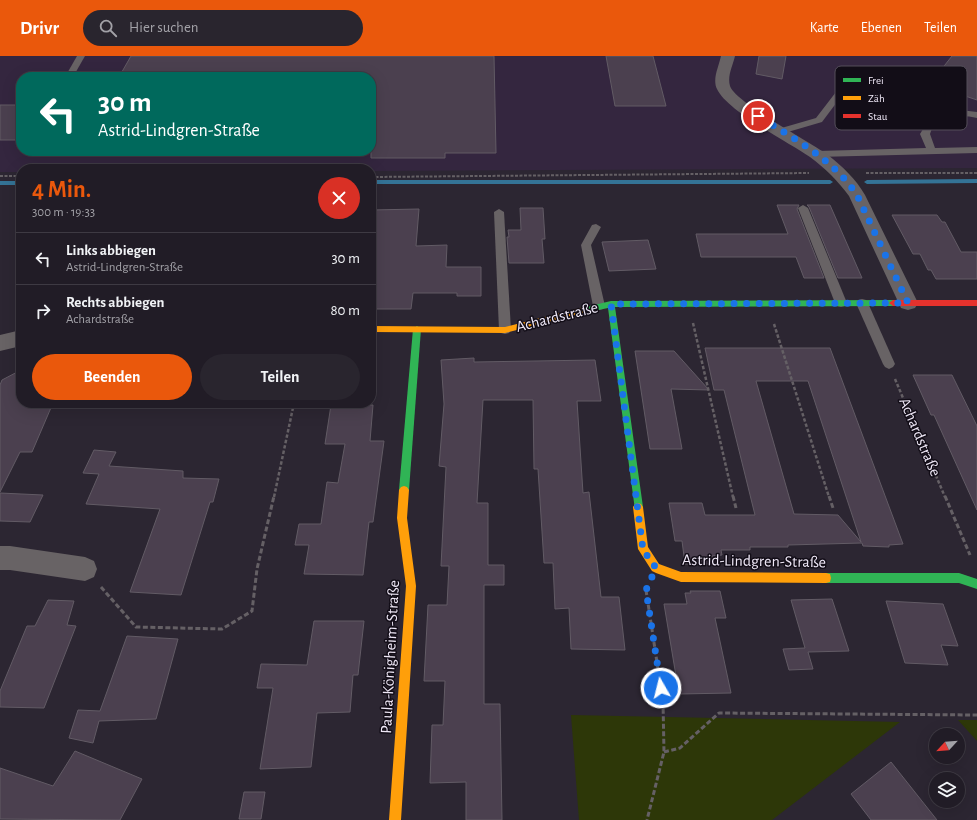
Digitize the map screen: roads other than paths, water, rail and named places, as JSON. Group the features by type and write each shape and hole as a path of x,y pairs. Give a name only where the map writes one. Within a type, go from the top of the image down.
{"street":[{"path":"728,56 722,77 724,89 735,102 817,154 839,173 857,195 908,303"},
{"name":"Achardstraße","path":"376,329 505,330 525,327 568,313 611,304 977,303"},
{"name":"Astrid-Lindgren-Straße","path":"611,304 643,550 656,568 681,577 959,578 977,584"},
{"name":"Paula-Königheim-Straße","path":"395,820 411,586 402,518 417,329"},
{"path":"0,343 16,339"},
{"path":"0,558 10,558 85,569"}],"lane":[{"path":"71,72 82,56"},
{"path":"781,131 819,120 835,99"},
{"path":"967,112 977,115"},
{"path":"927,130 925,134 932,151"},
{"path":"817,154 977,150"},
{"path":"803,208 841,303"},
{"path":"499,212 505,330"},
{"path":"596,227 586,245 598,306"},
{"path":"862,303 888,364"}],"waterway":[{"path":"867,182 977,181"},
{"path":"376,182 830,182"},
{"path":"0,183 16,183"}]}
